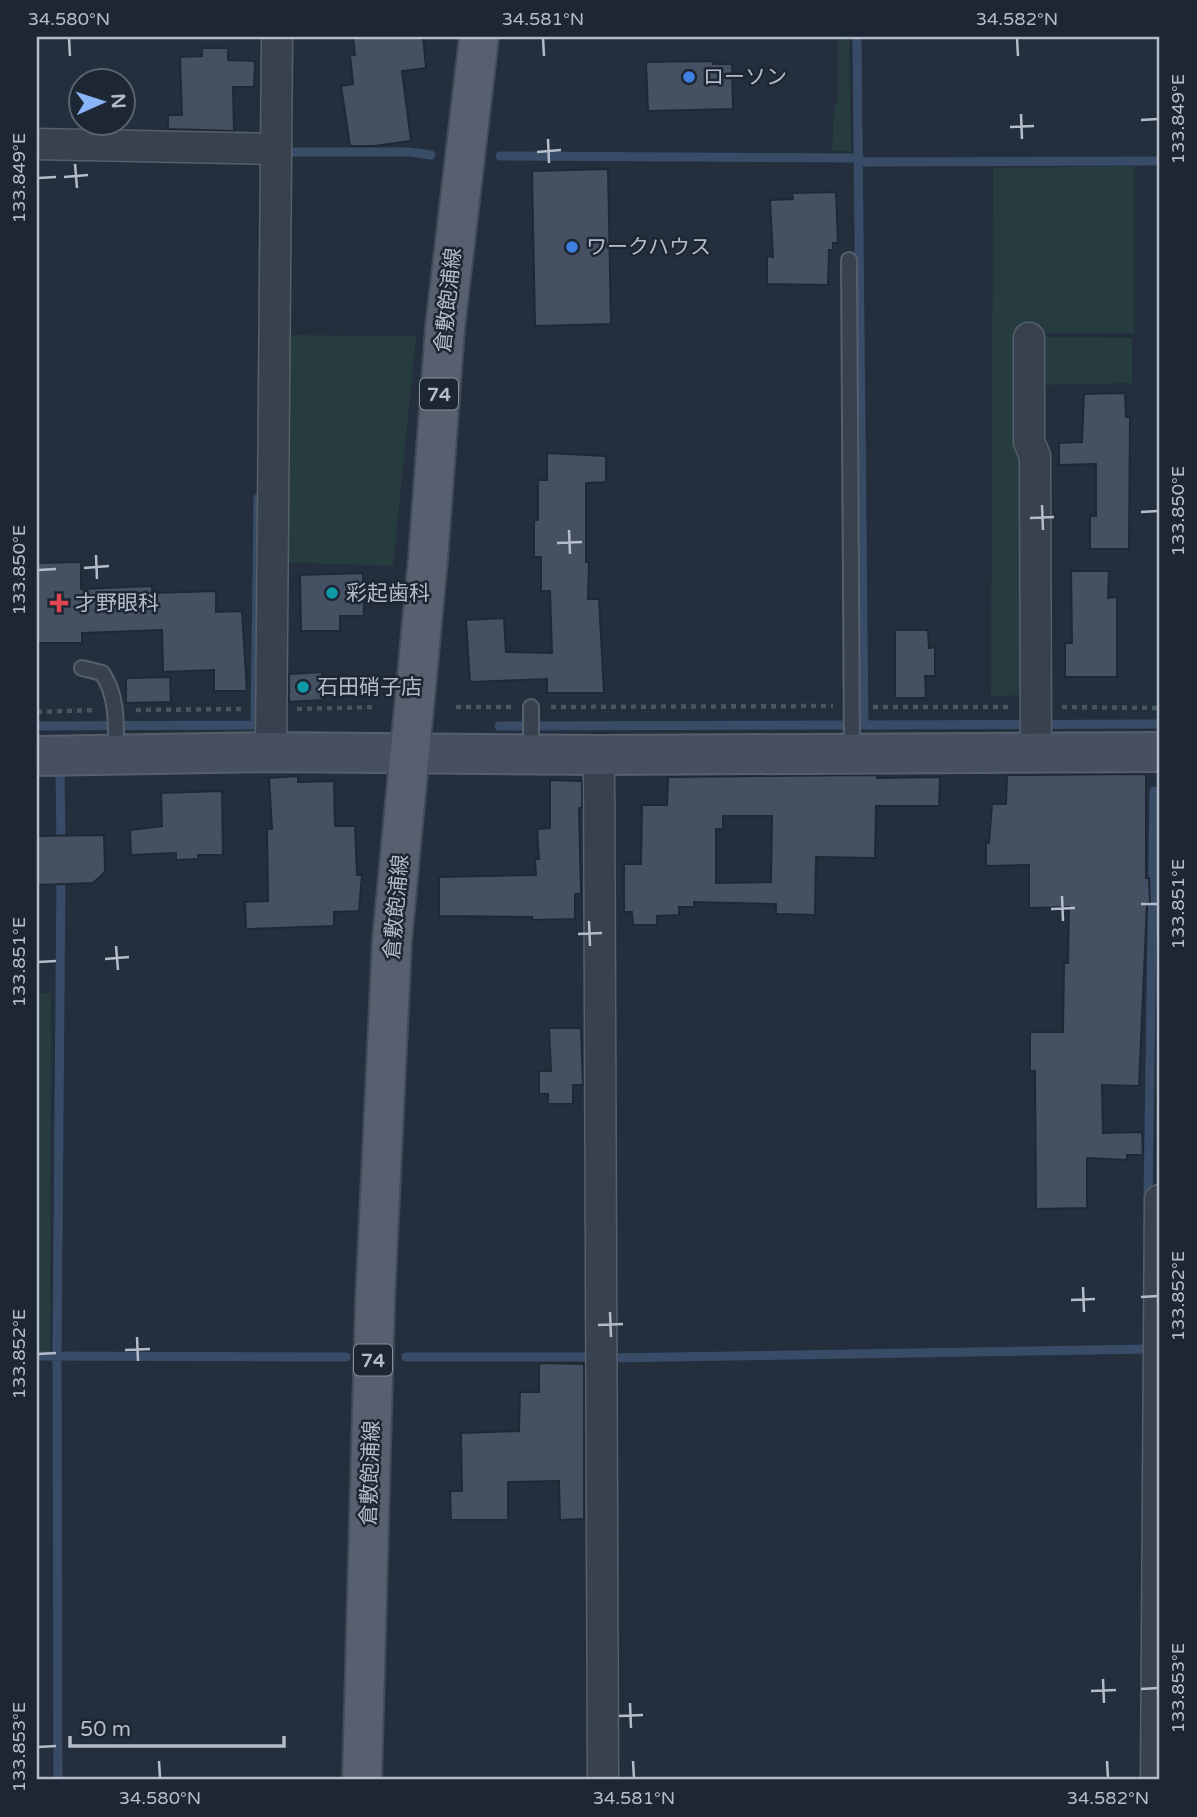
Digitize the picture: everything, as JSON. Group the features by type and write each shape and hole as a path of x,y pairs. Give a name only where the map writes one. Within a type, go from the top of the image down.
{"main road":[{"name":"倉敷飽浦線","path":"362,1780 375,1302 393,940 428,559 444,341 479,37"}],"street":[{"path":"267,724 277,37"},
{"path":"37,144 275,149"},
{"path":"1029,338 1029,442 1035,456 1035,733"},
{"path":"37,756 116,748 267,724 409,753 531,745 598,755 852,745 1035,733 1160,752"},
{"path":"598,755 603,1780"},
{"path":"1156,1780 1160,1200"}],"lane":[{"path":"849,260 852,745"},
{"path":"82,668 102,673 108,681 115,712 116,748"},
{"path":"531,710 531,745"}],"path":[{"path":"37,712 115,712 267,724 377,707"},
{"path":"456,707 531,710 851,711"}],"green space":[{"path":"838,37 849,37 851,151 832,150 834,109 838,99"},
{"path":"1134,166 1134,333 1023,333 1023,695 991,696 993,168"},
{"path":"281,335 416,336 393,566 277,562"},
{"path":"1038,337 1132,338 1132,383 1039,385"},
{"path":"37,993 51,993 50,1352 37,1352"}],"building":[{"path":"353,37 423,37 426,68 402,71 411,141 350,146 341,86 353,84 350,55 355,55"},
{"path":"202,48 228,48 228,60 255,61 254,87 233,87 234,131 168,129 168,115 182,115 180,57 202,56"},
{"name":"ローソン","path":"713,61 713,64 732,64 733,109 648,111 646,62"},
{"name":"ワークハウス","path":"608,169 611,324 535,326 532,171"},
{"path":"836,192 838,243 833,243 833,250 829,250 828,285 767,284 767,256 773,257 770,200 793,199 792,193"},
{"path":"1125,393 1126,417 1130,417 1129,549 1090,549 1090,516 1096,516 1096,464 1059,465 1059,443 1082,442 1084,394"},
{"path":"547,453 606,456 606,482 586,483 588,599 599,599 604,693 547,693 547,679 470,682 466,620 504,618 506,652 552,653 550,591 541,591 541,557 534,557 538,480 547,480"},
{"path":"81,562 81,589 152,586 152,593 216,591 216,612 242,611 247,691 214,691 214,670 163,672 162,630 82,633 82,643 37,643 37,563"},
{"path":"1071,571 1109,571 1108,598 1117,597 1117,677 1065,677 1065,643 1072,643"},
{"name":"彩起歯科","path":"363,573 364,616 340,616 340,631 301,631 300,575"},
{"path":"895,630 928,630 929,648 935,647 935,676 925,676 926,698 895,698"},
{"name":"石田硝子店","path":"322,672 323,700 289,702 289,674"},
{"path":"170,677 171,702 126,703 126,678"},
{"path":"1146,774 1146,878 1149,878 1150,903 1147,903 1139,1086 1102,1085 1103,1133 1142,1132 1143,1155 1127,1155 1127,1160 1087,1158 1087,1208 1036,1209 1035,1071 1030,1071 1030,1032 1063,1032 1064,963 1068,963 1069,907 1029,908 1029,865 986,866 986,842 989,843 992,804 1006,804 1007,775"},
{"path":"298,776 298,782 334,781 335,826 355,826 357,875 362,875 359,911 334,912 334,926 246,929 245,902 268,901 267,829 272,829 269,778"},
{"path":"668,777 940,777 939,806 876,806 875,858 816,857 815,915 776,914 776,904 694,902 694,907 679,907 679,915 657,916 657,925 633,925 632,912 624,912 624,864 641,864 642,805 667,805","holes":["723,816 772,816 771,882 716,883 716,829 723,829"]},
{"path":"550,780 582,781 582,808 579,808 581,894 575,894 575,919 439,916 439,877 536,875 535,859 539,859 537,829 550,828"},
{"path":"222,791 223,855 198,855 198,859 176,860 176,853 131,855 130,830 162,826 161,793"},
{"path":"104,835 105,872 93,883 37,885 37,836"},
{"path":"549,1028 581,1028 583,1085 573,1085 573,1104 548,1104 548,1094 539,1094 539,1071 551,1071"},
{"path":"539,1363 584,1364 584,1519 560,1520 559,1481 508,1482 508,1520 451,1520 450,1491 462,1491 461,1433 519,1431 520,1392 539,1392"}],"waterway":[{"path":"857,37 864,724"},
{"path":"284,152 409,152 431,155"},
{"path":"500,156 859,158"},
{"path":"859,162 1160,161"},
{"path":"255,725 258,498"},
{"path":"499,726 1160,724"},
{"path":"37,726 261,725"},
{"path":"60,770 61,846"},
{"path":"1148,1201 1154,791"},
{"path":"58,1780 57,1356 61,874"},
{"path":"609,1358 1150,1349"},
{"path":"37,1356 346,1357"},
{"path":"406,1357 595,1357"}],"place":[{"name":"ローソン","path":"689,77"},
{"name":"ワークハウス","path":"572,247"},
{"name":"彩起歯科","path":"332,593"},
{"name":"才野眼科","path":"59,603"},
{"name":"石田硝子店","path":"303,687"}]}
